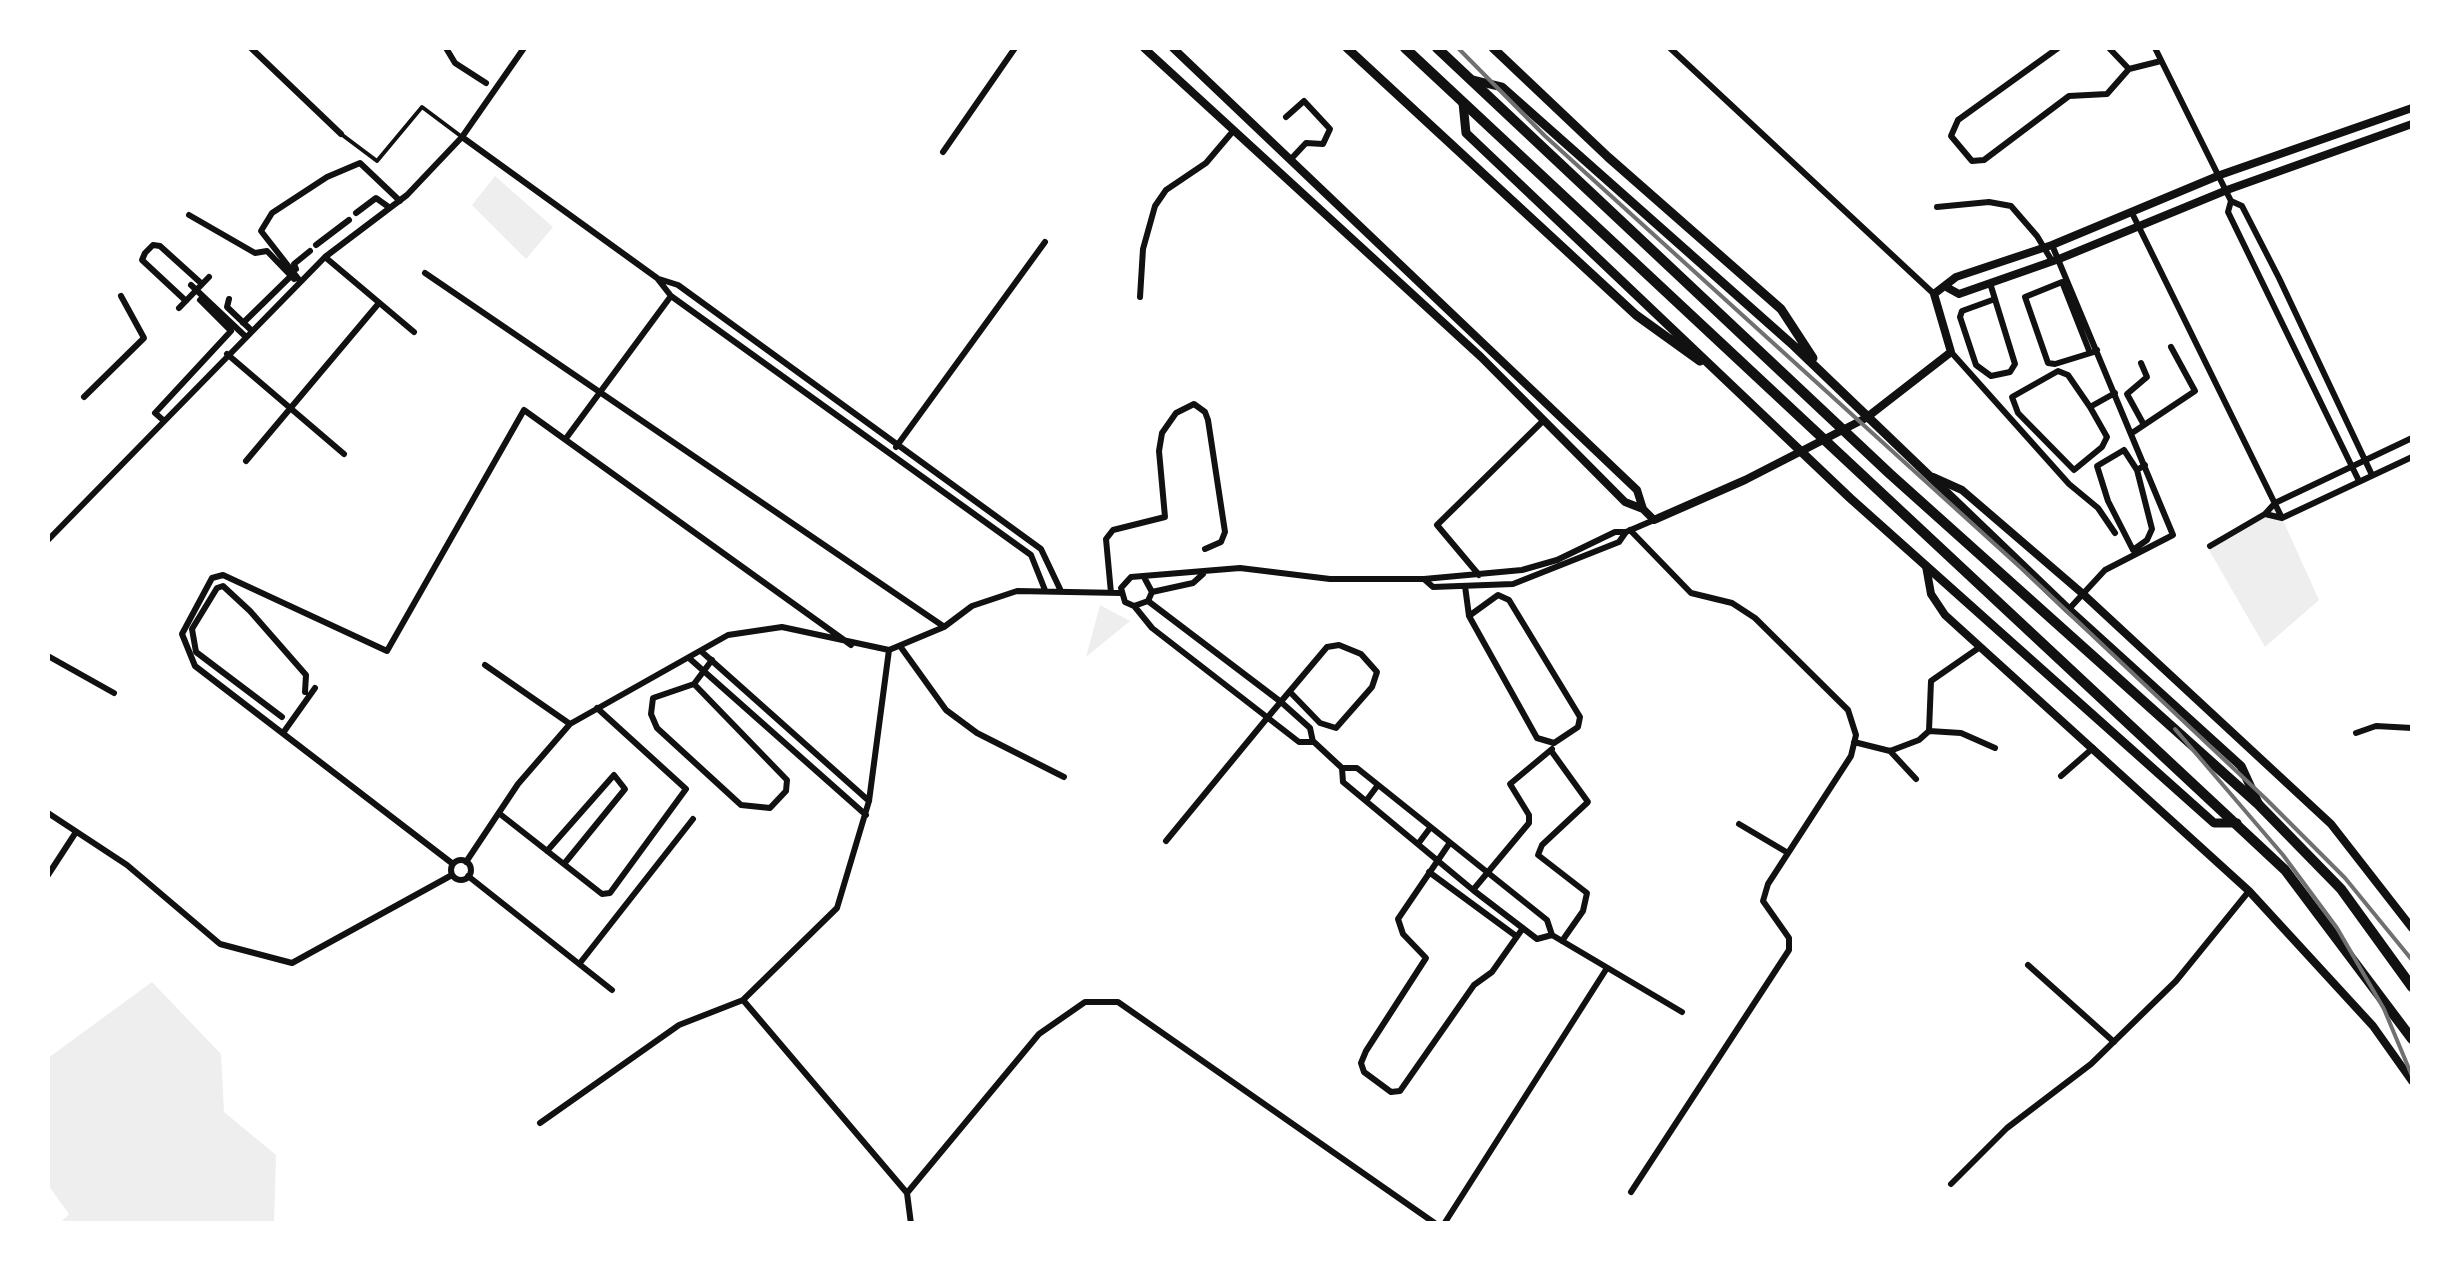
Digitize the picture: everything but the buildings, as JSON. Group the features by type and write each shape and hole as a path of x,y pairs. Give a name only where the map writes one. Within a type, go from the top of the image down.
{"highway":[{"path":"1404,48 2285,870 2412,1039"},
{"path":"1437,48 1861,446 2258,804 2341,890 2412,987"}],"main road":[{"path":"1347,48 1636,315 1731,384"},
{"path":"1499,49 1608,158 1781,309 1824,376"},
{"path":"1470,80 1502,87 1824,376 2068,610 2241,766 2258,804"},
{"path":"1463,103 1466,133 1926,566 2214,823 2237,823"}],"street":[{"path":"250,48 341,134 377,161 422,107 658,278 671,296 1031,555 1046,590"},
{"path":"446,48 455,63 486,83"},
{"path":"943,152 1016,48"},
{"path":"1144,48 1458,336 1624,502 1643,509 1654,520"},
{"path":"1173,48 1470,326 1637,490 1643,509"},
{"path":"1670,48 1934,294 1951,352 2068,484 2098,508 2115,533"},
{"path":"2058,48 1958,120 1951,136 1972,161 1984,160 2069,96 2107,94 2129,70 2161,61"},
{"path":"2109,48 2129,70"},
{"path":"2156,48 2220,175 2231,201 2228,212 2359,481"},
{"path":"498,82 520,50"},
{"path":"243,323 282,284 298,278 400,200 462,136 520,50"},
{"path":"1286,117 1304,101 1330,129 1322,144 1306,142 1292,159"},
{"path":"1934,294 1948,288 1956,277 2133,215 2220,175 2412,108"},
{"path":"1948,288 1959,294 2008,277 2140,228 2226,190 2412,124"},
{"path":"1140,297 1143,249 1162,194 1192,177 1234,130"},
{"path":"298,278 261,231 272,214 327,177 360,163 400,200"},
{"path":"356,214 376,198 390,208"},
{"path":"2231,201 2242,206 2372,475"},
{"path":"1938,206 1989,202 2011,206 2048,246 2093,352"},
{"path":"188,215 255,252 268,251 298,278"},
{"path":"2133,215 2282,518"},
{"path":"298,278 294,266 349,220"},
{"path":"333,232 343,243"},
{"path":"890,456 1045,242"},
{"path":"186,300 142,260 153,246 160,246 246,336"},
{"path":"325,257 414,332"},
{"path":"2004,261 2008,277"},
{"path":"425,273 944,627"},
{"path":"180,308 209,277"},
{"path":"48,540 290,291 298,278"},
{"path":"658,278 678,284 1040,548 1060,589"},
{"path":"2263,283 2279,278"},
{"path":"2068,610 2126,556 2172,535 2115,393 2062,282 2025,297 2048,364 2093,352"},
{"path":"1990,283 2015,364 2010,372 1991,376 1976,365 1960,317 1962,311 1994,299"},
{"path":"282,284 290,291"},
{"path":"84,397 113,373 144,337 121,296"},
{"path":"567,436 671,296"},
{"path":"200,300 230,330 246,336"},
{"path":"229,300 226,307 243,323 246,336"},
{"path":"246,462 379,303"},
{"path":"1458,336 1470,326"},
{"path":"162,420 155,413 230,330"},
{"path":"2132,434 2194,391 2171,347"},
{"path":"1121,593 1131,577 1146,579 1191,570 1204,574 1240,568 1330,579 1424,579 1479,575 1556,560 1804,452 1866,418 1951,352"},
{"path":"227,354 344,454"},
{"path":"2141,364 2147,377 2127,394 2144,426"},
{"path":"2058,371 2068,375 2090,406 2106,430 2106,442 2074,470 2018,412 2012,397 2058,371"},
{"path":"2090,406 2115,393"},
{"path":"1111,592 1106,539 1113,530 1165,517 1159,451 1162,433 1176,413 1194,404 1205,412 1208,420 1225,532 1221,542 1205,549"},
{"path":"466,862 453,864 195,666 182,634 217,574 387,650 524,410 567,436 851,645"},
{"path":"1479,575 1437,525 1544,420"},
{"path":"2210,546 2265,514 2275,503 2412,438"},
{"path":"2124,450 2136,470 2152,529 2148,540 2133,550 2097,470 2098,463 2124,450"},
{"path":"2265,514 2282,518 2412,457"},
{"path":"2136,470 2145,465"},
{"path":"1928,476 1962,490 2083,594 2331,824 2412,928"},
{"path":"1424,579 1432,587 1513,584 1550,573 1619,542 1628,531"},
{"path":"1628,531 1691,593 1732,603 1755,618 1848,710 1854,742 1851,756 1768,884 1763,901 1790,938 1789,950 1631,1192"},
{"path":"1926,566 1931,594 1980,648 2249,890 2373,1026 2412,1080"},
{"path":"1152,592 1193,582 1204,574"},
{"path":"1134,606 1148,601 1152,592 1146,579"},
{"path":"282,717 196,652 192,629 220,586 250,611 306,675 305,692"},
{"path":"1466,586 1469,616 1538,738 1553,748 1588,802 1542,845 1538,856 1586,893 1583,910 1562,941"},
{"path":"612,990 468,876 466,862 518,784 570,724 728,635 782,627 851,645 889,650 944,627 972,606 1017,591 1121,593 1166,640 1299,742 1313,742"},
{"path":"1469,616 1498,596 1509,600 1580,718 1578,727 1510,784 1529,814 1529,824 1473,890"},
{"path":"1148,601 1280,702 1310,728 1313,742 1342,768 1356,768 1547,920 1552,934 1682,1012"},
{"path":"1166,841 1280,702 1333,644 1362,654 1375,666 1372,687 1336,728 1320,723 1290,692"},
{"path":"900,646 918,677 946,710 977,733 1064,777"},
{"path":"1929,730 1931,681 1980,648"},
{"path":"540,1123 679,1026 742,1000 838,908 869,802 889,650"},
{"path":"702,652 869,802"},
{"path":"48,656 114,693"},
{"path":"689,658 866,816"},
{"path":"694,684 787,780 786,791 770,808 741,805 657,728 651,714 653,698 694,684 712,660"},
{"path":"485,665 570,724"},
{"path":"220,686 226,676"},
{"path":"283,733 315,688"},
{"path":"250,708 257,699"},
{"path":"500,814 602,894 610,893 686,794 684,783 597,708"},
{"path":"2356,734 2376,726 2412,728"},
{"path":"1890,752 1929,730 1961,733 1995,748"},
{"path":"1854,742 1890,752 1916,779"},
{"path":"2061,776 2093,748"},
{"path":"1342,768 1342,782 1473,890 1538,939 1552,934"},
{"path":"547,851 614,775 625,789 564,864"},
{"path":"1366,801 1378,786"},
{"path":"48,812 127,865 220,944 292,962 452,875"},
{"path":"580,963 693,819"},
{"path":"1739,824 1788,853"},
{"path":"1418,844 1430,828"},
{"path":"48,874 76,832"},
{"path":"1449,844 1398,919 1403,934 1426,958 1366,1051 1361,1063 1364,1072 1391,1092 1400,1090 1474,985 1492,972 1522,928"},
{"path":"452,875 453,864"},
{"path":"1429,872 1516,936"},
{"path":"452,875 460,880 468,876"},
{"path":"1951,1184 2007,1128 2114,1042 2176,981 2249,890"},
{"path":"2028,965 2114,1042"},
{"path":"1444,1224 1607,968"},
{"path":"742,1000 906,1192 912,1224"},
{"path":"906,1192 1039,1034 1085,1002 1118,1002 1436,1224"},
{"path":"1143,1224 1152,1224"}],"shaded area":[{"path":"495,176 553,227 526,259 472,205"},
{"path":"2277,507 2319,600 2265,647 2209,550"},
{"path":"1100,605 1130,621 1086,657"},
{"path":"152,982 221,1054 224,1112 276,1155 274,1223 60,1223 69,1214 48,1185 48,1058"}],"railway":[{"path":"1458,48 1545,136 2020,567 2266,799 2345,878 2412,960"},
{"path":"2175,729 2283,855 2337,928 2384,1009 2412,1076"}]}
